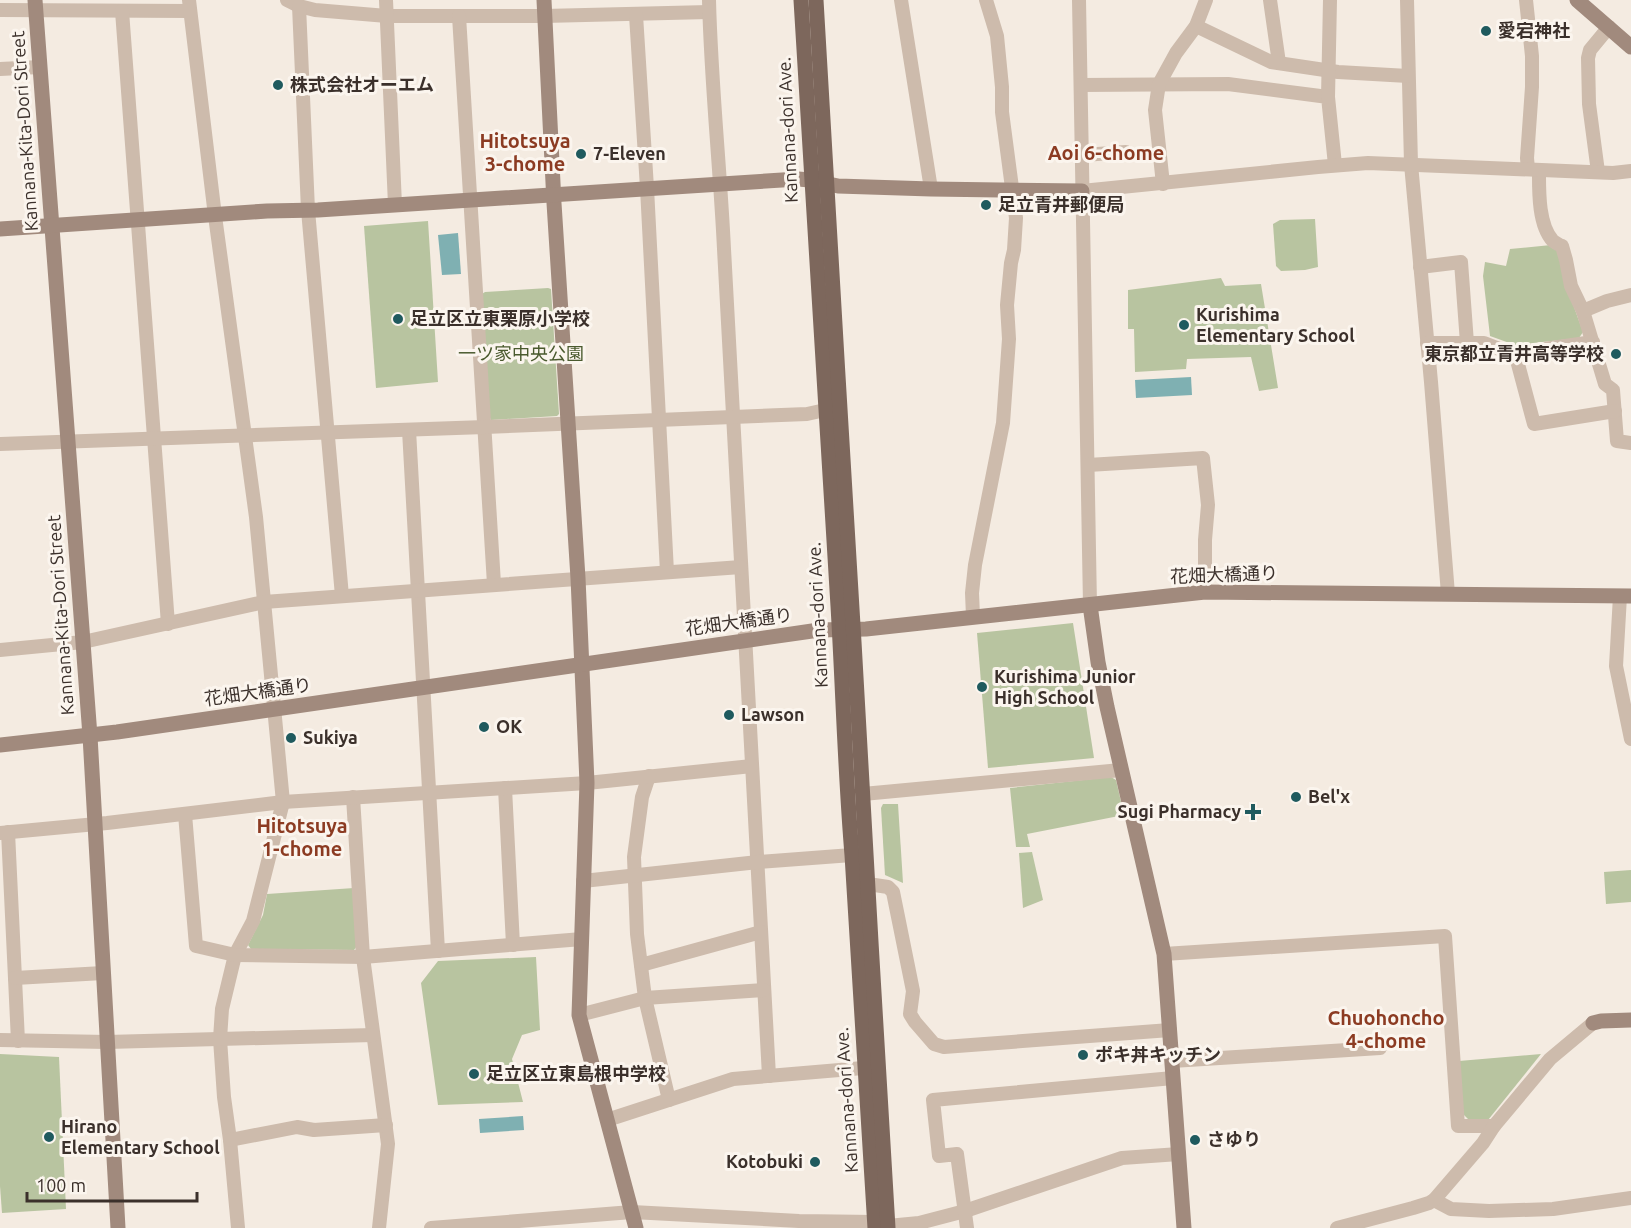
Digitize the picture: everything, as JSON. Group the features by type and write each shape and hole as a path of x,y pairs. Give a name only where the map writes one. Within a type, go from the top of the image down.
{"main road":[{"name":"Kannana-dori Ave.","path":"801,0 818,182 846,629 847,794 871,1068 881,1226"},
{"name":"Kannana-dori Ave.","path":"816,0 818,182 825,410 863,794 868,884 871,1068"}],"street":[{"path":"386,0 395,205"},
{"path":"544,0 567,423 578,578 587,783 579,1015 636,1228"},
{"path":"901,0 931,189"},
{"path":"973,616 972,593 975,565 1003,423 1009,339 1007,296 1016,236 1013,191 1002,112 997,36 986,0"},
{"path":"1079,0 1090,605 1100,674 1164,954 1184,1228"},
{"path":"1163,184 1155,110 1158,84 1176,54 1197,26 1206,0"},
{"path":"1270,0 1279,63"},
{"path":"1330,0 1329,97 1335,165"},
{"path":"1407,0 1411,164 1448,594"},
{"path":"1526,0 1532,56 1527,158 1534,170 1546,229 1553,241 1562,246 1571,286 1593,342 1605,384 1613,390 1617,441 1631,443"},
{"path":"1577,0 1631,47"},
{"path":"342,597 308,210 293,3 315,10 387,16 636,15 709,6 721,184 744,641 770,1076"},
{"path":"0,10 35,5 122,11 189,6 214,216 256,517 283,802 253,921 235,955 222,1009 220,1039 224,1097 238,1228"},
{"name":"Kannana-Kita-Dori Street","path":"35,5 90,736 117,1228"},
{"path":"122,11 168,624"},
{"path":"636,15 667,572"},
{"path":"459,16 494,584"},
{"path":"1197,26 1271,62 1329,70 1408,76"},
{"path":"1598,172 1589,104 1588,58 1590,50 1609,27"},
{"path":"0,69 40,67"},
{"path":"1081,85 1228,84 1329,97"},
{"path":"1083,155 1126,152"},
{"path":"0,230 267,211 798,179 838,186 1082,191 1368,163 1598,172 1631,171"},
{"path":"1420,267 1461,262 1467,343"},
{"path":"1582,311 1631,295"},
{"path":"1427,343 1484,343 1515,353 1593,342"},
{"path":"1515,353 1534,424 1615,411"},
{"path":"0,444 807,414 825,410"},
{"path":"409,429 438,951"},
{"path":"1088,465 1203,458 1208,505 1205,592"},
{"path":"0,650 83,642 264,602 741,567"},
{"name":"花畑大橋通り","path":"0,745 90,736 819,630 866,629 1205,592 1625,596"},
{"path":"1625,596 1616,666 1631,739"},
{"path":"18,1041 15,978 7,937 4,832 283,802 587,783 752,766"},
{"path":"863,794 1121,770"},
{"path":"649,776 642,797 634,857 637,934 645,998 669,1100"},
{"path":"505,788 513,945"},
{"path":"353,796 363,957 388,1144 379,1228"},
{"path":"186,814 196,946 235,955 363,957 582,939"},
{"path":"583,882 758,862 852,855"},
{"path":"868,884 888,886 893,892 913,991 910,1014 934,1044 944,1047 1170,1030"},
{"path":"641,964 761,932"},
{"path":"1164,954 1445,936 1458,1126 1494,1126"},
{"path":"15,978 103,973"},
{"path":"579,1015 645,998 764,990"},
{"path":"1337,1228 1361,1226 1434,1200 1550,1059 1593,1023 1631,1020"},
{"path":"0,1040 107,1042 374,1035"},
{"path":"1172,1061 1380,1048"},
{"path":"607,1120 733,1079 871,1068"},
{"path":"967,1228 957,1154 939,1156 933,1100 1173,1078"},
{"path":"230,1140 297,1127 314,1130 386,1125"},
{"path":"431,1228 557,1223 632,1212 751,1223 799,1221 881,1226 919,1223 965,1211 1122,1158 1179,1154"},
{"path":"1434,1200 1450,1209 1489,1211 1553,1209 1631,1198"}],"green space":[{"path":"1315,219 1318,267 1281,271 1276,266 1273,224 1280,220"},
{"path":"428,221 438,382 376,388 364,226"},
{"path":"1551,245 1559,248 1565,282 1583,332 1579,338 1515,345 1490,336 1483,276 1485,262 1506,266 1510,249"},
{"path":"1221,278 1225,286 1261,284 1278,388 1259,391 1251,357 1187,359 1186,369 1135,372 1134,329 1128,329 1128,290"},
{"name":"一ツ家中央公園","path":"551,289 559,414 557,416 491,420 482,294"},
{"path":"1073,623 1094,758 988,768 977,633"},
{"path":"1111,777 1116,780 1124,815 1027,834 1030,847 1016,847 1010,788"},
{"path":"883,804 898,804 903,883 885,875 881,808"},
{"path":"1032,852 1043,900 1023,908 1019,853"},
{"path":"1631,870 1631,902 1606,904 1604,872"},
{"path":"354,888 357,946 354,950 251,949 248,945 263,915 267,894"},
{"path":"536,957 540,1030 522,1035 512,1059 523,1102 438,1105 421,983 438,961"},
{"path":"0,1054 59,1057 66,1209 2,1213"},
{"path":"1541,1054 1488,1120 1468,1119 1463,1114 1459,1061"}],"water":[{"path":"458,233 461,274 442,275 438,235"},
{"path":"1191,377 1192,395 1136,398 1135,380"},
{"path":"523,1116 524,1130 480,1133 479,1119"}],"place":[{"name":"愛宕神社","path":"1486,31"},
{"name":"株式会社オーエム","path":"278,85"},
{"name":"7-Eleven","path":"581,154"},
{"name":"足立青井郵便局","path":"986,205"},
{"name":"足立区立東栗原小学校","path":"398,319"},
{"name":"Kurishima Elementary School","path":"1184,325"},
{"name":"東京都立青井高等学校","path":"1616,354"},
{"name":"Kurishima Junior High School","path":"982,687"},
{"name":"Lawson","path":"729,715"},
{"name":"OK","path":"484,727"},
{"name":"Sukiya","path":"291,738"},
{"name":"Bel'x","path":"1296,797"},
{"name":"Sugi Pharmacy","path":"1253,812"},
{"name":"ポキ丼キッチン","path":"1083,1055"},
{"name":"足立区立東島根中学校","path":"474,1074"},
{"name":"Hirano Elementary School","path":"49,1137"},
{"name":"さゆり","path":"1195,1140"},
{"name":"Kotobuki","path":"815,1162"}],"district":[{"name":"Hitotsuya 3-chome","path":"525,152"},
{"name":"Aoi 6-chome","path":"1106,153"},
{"name":"Hitotsuya 1-chome","path":"302,838"},
{"name":"Chuohoncho 4-chome","path":"1386,1030"}]}
